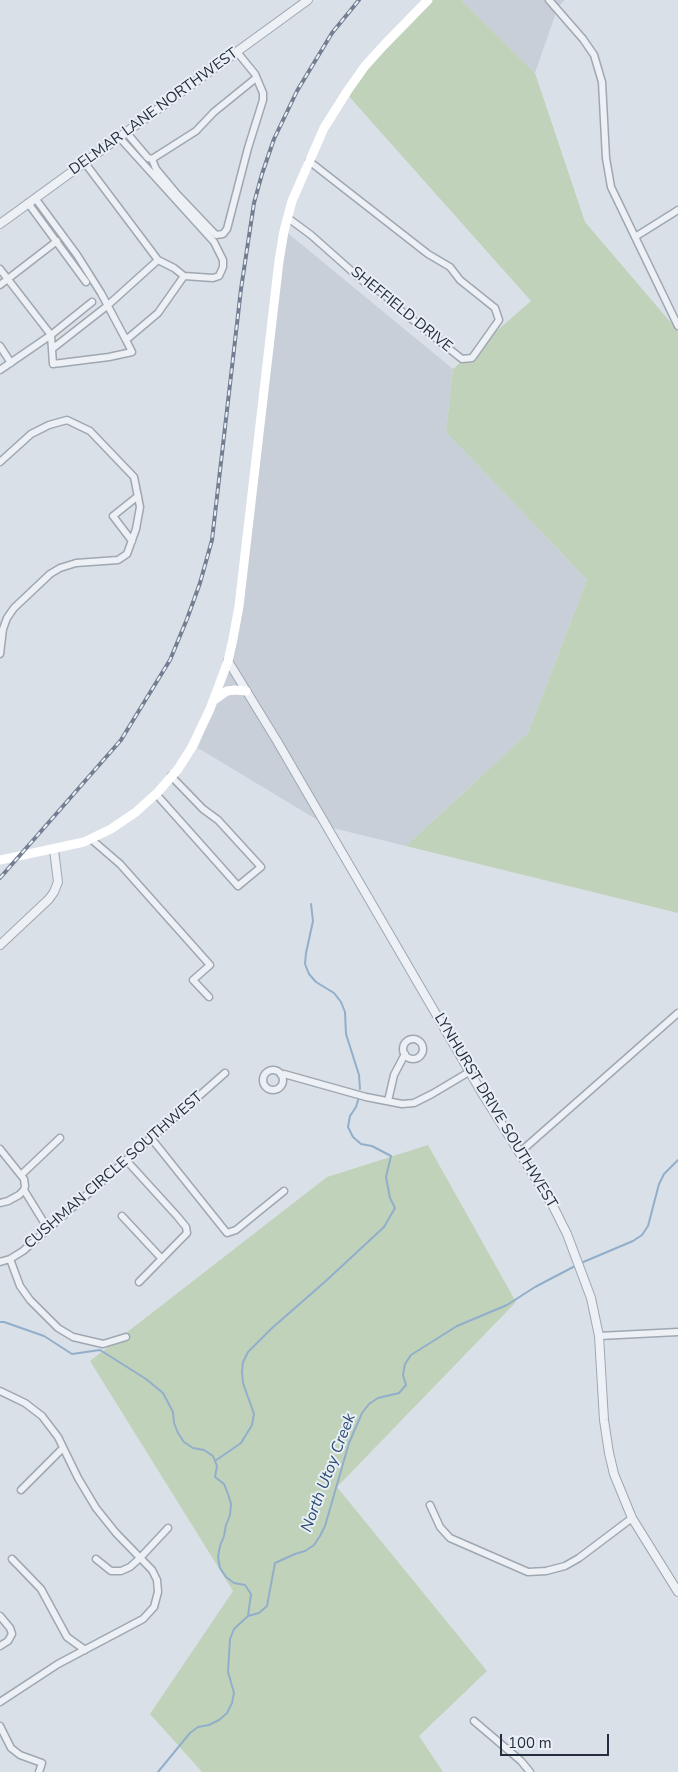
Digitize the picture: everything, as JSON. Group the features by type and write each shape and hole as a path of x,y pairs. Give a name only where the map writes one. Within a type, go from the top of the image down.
{"main road":[{"path":"0,860 54,850 84,842 111,829 136,812 156,794 192,747 228,661 239,606 279,261 292,201 324,128 365,66 428,0"},
{"path":"213,700 227,692 235,690 246,691"}],"street":[{"name":"DELMAR LANE NORTHWEST","path":"0,224 308,0"},
{"path":"549,0 584,39 599,67 602,82 606,158 611,187 678,326"},
{"path":"122,135 148,158 152,159 156,169 176,193 216,234 223,234 227,229 264,92 237,52"},
{"path":"152,159 196,131 214,112 256,78"},
{"path":"85,163 158,260 174,268 184,276 213,278 218,276 224,268 219,249 122,135"},
{"name":"SHEFFIELD DRIVE","path":"288,218 311,235 364,282 385,295 394,305 462,359 472,358 499,320 495,308 460,280 450,267 428,254 308,161"},
{"path":"0,269 51,335 53,364 132,352 101,294 77,255 35,198"},
{"path":"28,203 86,282"},
{"path":"634,237 678,210"},
{"path":"0,285 57,241"},
{"path":"52,349 107,306 158,260"},
{"path":"126,340 158,313 184,276"},
{"path":"0,370 51,335 92,302"},
{"path":"0,346 11,362"},
{"path":"0,462 31,434 48,425 67,420 90,431 134,477 140,507 136,528 127,554 118,560 76,563 60,568 50,574 14,608 2,628 0,654"},
{"path":"132,541 113,516 138,496"},
{"name":"LYNHURST DRIVE SOUTHWEST","path":"228,661 470,1072 553,1206 567,1234 591,1298 600,1336 604,1420 609,1453 619,1488 632,1518 678,1592"},
{"path":"156,794 238,886 261,867 218,820 203,809 171,776"},
{"path":"92,839 120,864 210,965 193,980 209,998"},
{"path":"0,945 54,892 58,882 54,850"},
{"path":"519,1153 678,1013"},
{"path":"388,1101 394,1075 405,1054"},
{"path":"281,1075 284,1074 366,1097 402,1104 414,1103 470,1072"},
{"name":"CUSHMAN CIRCLE SOUTHWEST","path":"0,1262 23,1252 225,1073"},
{"path":"21,1175 60,1138"},
{"path":"151,1138 227,1233 236,1230 284,1191"},
{"path":"0,1149 24,1179 24,1190 48,1229"},
{"path":"126,1160 186,1227 187,1232 139,1282"},
{"path":"0,1203 8,1201 24,1190"},
{"path":"122,1216 162,1259"},
{"path":"10,1259 20,1286 30,1300 58,1328 73,1337 102,1344 126,1337"},
{"path":"600,1336 678,1332"},
{"path":"0,1391 25,1403 42,1416 58,1437 78,1478 96,1508 116,1533 152,1570 157,1580 158,1592 154,1607 144,1618 58,1664 0,1702"},
{"path":"21,1490 63,1448"},
{"path":"430,1505 440,1527 450,1538 528,1572 546,1571 565,1566 579,1558 632,1518"},
{"path":"96,1559 105,1567 121,1572 140,1558 168,1528"},
{"path":"12,1559 41,1589 67,1637 85,1650"},
{"path":"0,1616 10,1628 12,1634 8,1641 0,1646"},
{"path":"474,1721 530,1772"},
{"path":"0,1726 11,1748 20,1755 42,1763 39,1772"}],"shaded area":[{"path":"461,0 565,0 558,7 535,73"},
{"path":"284,230 453,369 446,432 587,580 528,733 406,846 329,827 198,748 221,682 237,622"}],"green space":[{"path":"430,0 461,0 535,73 585,222 678,331 678,913 406,846 528,733 587,580 446,432 453,369 531,301 346,93"},
{"path":"428,1145 516,1302 337,1487 487,1671 419,1736 443,1772 202,1772 150,1714 233,1591 90,1361 327,1177"}],"waterway":[{"path":"311,904 313,921 305,964 309,974 316,982 334,993 341,1002 345,1012 346,1034 359,1075 360,1089"},
{"path":"215,1461 241,1443 252,1425 254,1414 243,1383 242,1372 243,1362 248,1352 384,1227 395,1208 390,1198 386,1177 391,1156 372,1146 361,1144 353,1137 348,1127 350,1116 356,1107 359,1097"},
{"name":"North Utoy Creek","path":"581,1263 633,1241 642,1235 648,1226 659,1184 664,1174 678,1160"},
{"name":"North Utoy Creek","path":"158,1772 190,1733 198,1727 209,1725 219,1720 227,1713 234,1693 228,1672 230,1639 234,1629 248,1616 259,1613 267,1606 275,1563 305,1551 314,1545 320,1536 325,1526 349,1443 362,1413 369,1404 378,1398 399,1393 406,1385 403,1375 405,1364 411,1355 457,1326 507,1305 535,1287 577,1265"},
{"path":"0,1322 44,1336 72,1354 100,1350 146,1379 163,1393 173,1412 174,1423 178,1433 184,1442 193,1448 204,1450 213,1456 217,1466 215,1477 224,1484 228,1494 231,1504 230,1515 218,1557 220,1568 226,1577 234,1583 245,1585 251,1594 248,1616"}],"railway":[{"path":"0,878 121,740 170,660 187,619 200,583 212,540 241,289 254,203 262,174 274,139 297,91 332,33 359,0"}]}
